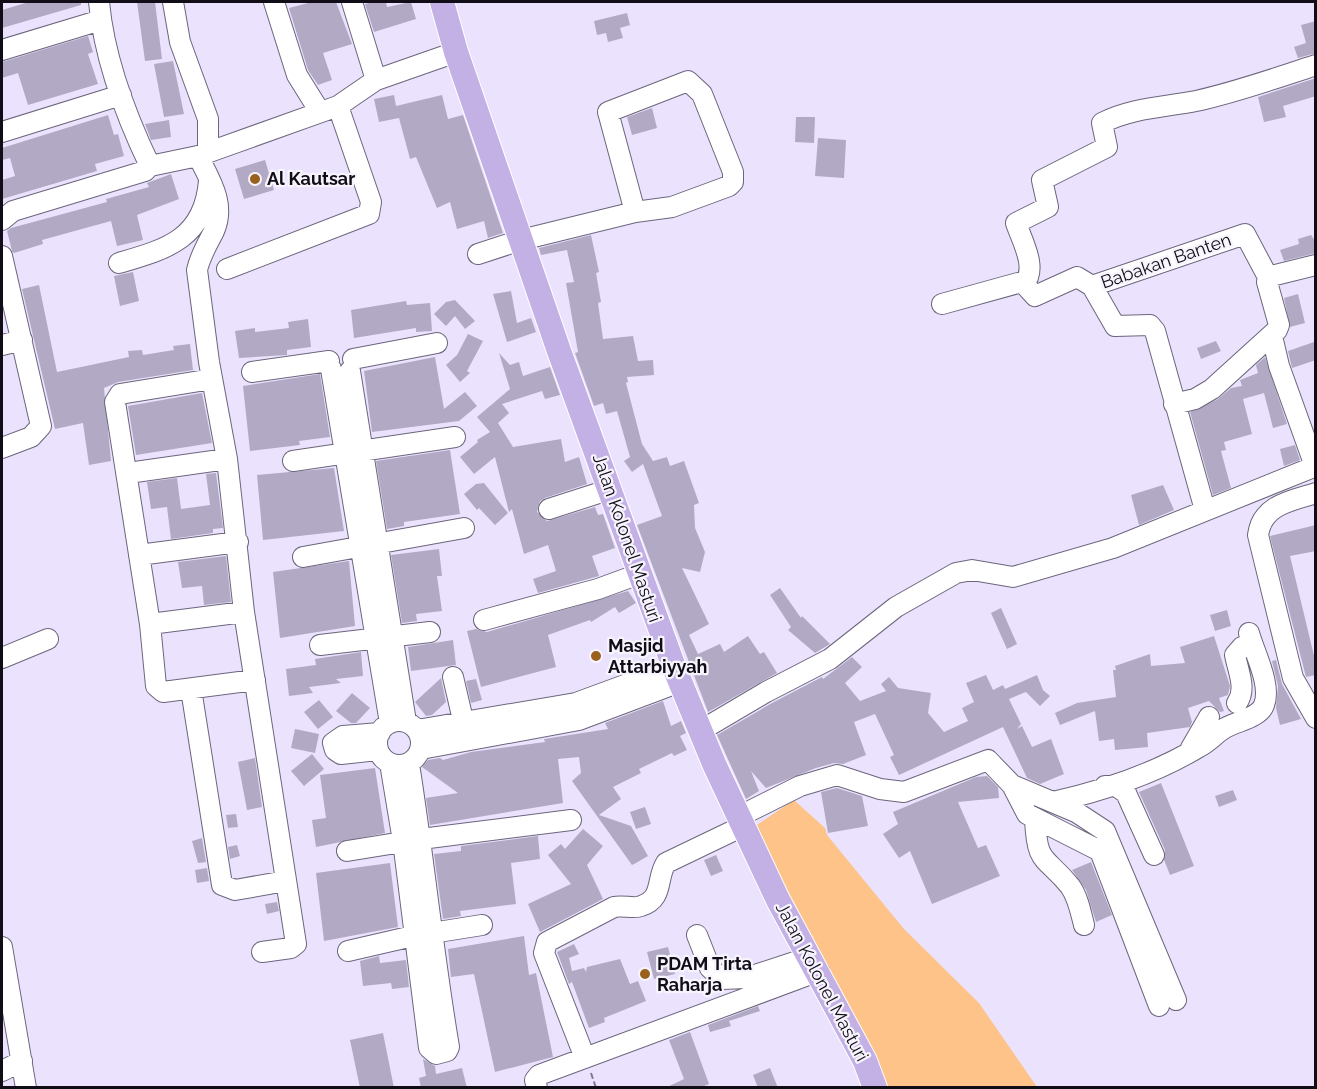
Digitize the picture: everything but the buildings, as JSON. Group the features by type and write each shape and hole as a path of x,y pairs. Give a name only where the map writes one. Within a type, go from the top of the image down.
{"main road":[{"name":"Jalan Kolonel Masturi","path":"442,2 456,52 521,240 677,675 740,822 865,1061 875,1088"}],"street":[{"path":"174,2 180,42 208,119 203,154 209,179 217,196 218,212 215,228 200,256 197,270 212,379 227,459 244,612 296,944 291,948 262,952"},
{"path":"227,270 369,214 371,202 329,109 297,75 274,2"},
{"path":"352,2 376,80"},
{"path":"2,50 100,11 121,95 150,166"},
{"path":"2,220 13,211 146,171 150,166 203,154 329,109 376,80 456,52"},
{"path":"942,304 1005,286 1024,284 1029,278 1030,265 1016,223 1048,207 1041,181 1103,151 1107,141 1102,123 1144,109 1196,101 1316,65"},
{"path":"478,254 521,240 635,212 672,207 720,190 732,182 733,172 702,94 694,84 688,81 608,112 635,212"},
{"path":"2,132 121,95"},
{"path":"118,263 148,254 184,237 199,220 206,204 209,179"},
{"name":"Babakan Banten","path":"1092,286 1245,234 1269,279"},
{"path":"2,255 41,426 31,437 2,448"},
{"path":"1174,404 1195,399 1212,389 1272,336 1279,325 1267,282 1271,276 1316,265"},
{"path":"1024,284 1035,297 1077,277 1092,286 1114,326 1146,323 1153,327 1205,510"},
{"path":"700,731 766,692 830,659 896,607 956,573 966,570 1013,577 1024,575 1113,548 1315,466 1279,366 1272,336"},
{"path":"2,345 22,340"},
{"path":"252,372 341,365 437,343"},
{"path":"341,365 399,742 422,934 429,1048 436,1054 444,1053 449,1047 422,934"},
{"path":"212,379 116,397 115,402 128,473 158,690 163,692 255,680"},
{"path":"293,461 355,459 455,437"},
{"path":"128,473 227,459"},
{"path":"549,509 611,489"},
{"path":"1316,493 1266,513 1260,523 1258,535 1293,678 1316,718"},
{"path":"303,557 370,553 464,528"},
{"path":"139,555 238,542"},
{"path":"484,620 598,589 639,574"},
{"path":"150,624 244,612"},
{"path":"320,645 385,645 430,632"},
{"path":"1053,802 1148,771 1200,747 1226,727 1263,708 1265,695 1263,681 1250,638 1235,655 1243,689 1242,696 1237,703"},
{"path":"2,658 48,639"},
{"path":"399,742 511,733 579,720 639,689 677,675"},
{"path":"453,677 463,720"},
{"path":"191,689 220,881 229,890 286,881"},
{"path":"399,742 463,720 576,703 639,689"},
{"path":"506,714 511,733"},
{"path":"1188,753 1209,717"},
{"path":"585,1058 544,953 547,942 614,907 625,904 639,908 644,905 659,891 662,868 666,863 800,786 837,775 880,789 904,792 983,760 992,762 1012,785 1023,807 1035,819 1072,835 1100,851 1167,1003 1109,838 1100,827 1053,802 1012,785"},
{"path":"1105,786 1116,786 1126,793 1154,855"},
{"path":"1035,819 1038,851 1046,863 1071,888 1084,925"},
{"path":"347,851 412,845 571,820"},
{"path":"348,951 422,934 482,925"},
{"path":"696,935 710,968 722,979 746,978 814,964"},
{"path":"2,947 26,1088"},
{"path":"537,1088 535,1080 539,1075 814,964"},
{"path":"2,1071 22,1061"}],"shaded area":[{"path":"794,800 825,828 827,835 904,929 979,1003 1037,1087 884,1087 751,829"}],"place":[{"name":"Al Kautsar","path":"255,179"},
{"name":"Masjid Attarbiyyah","path":"596,656"},
{"name":"PDAM Tirta Raharja","path":"645,974"}]}
